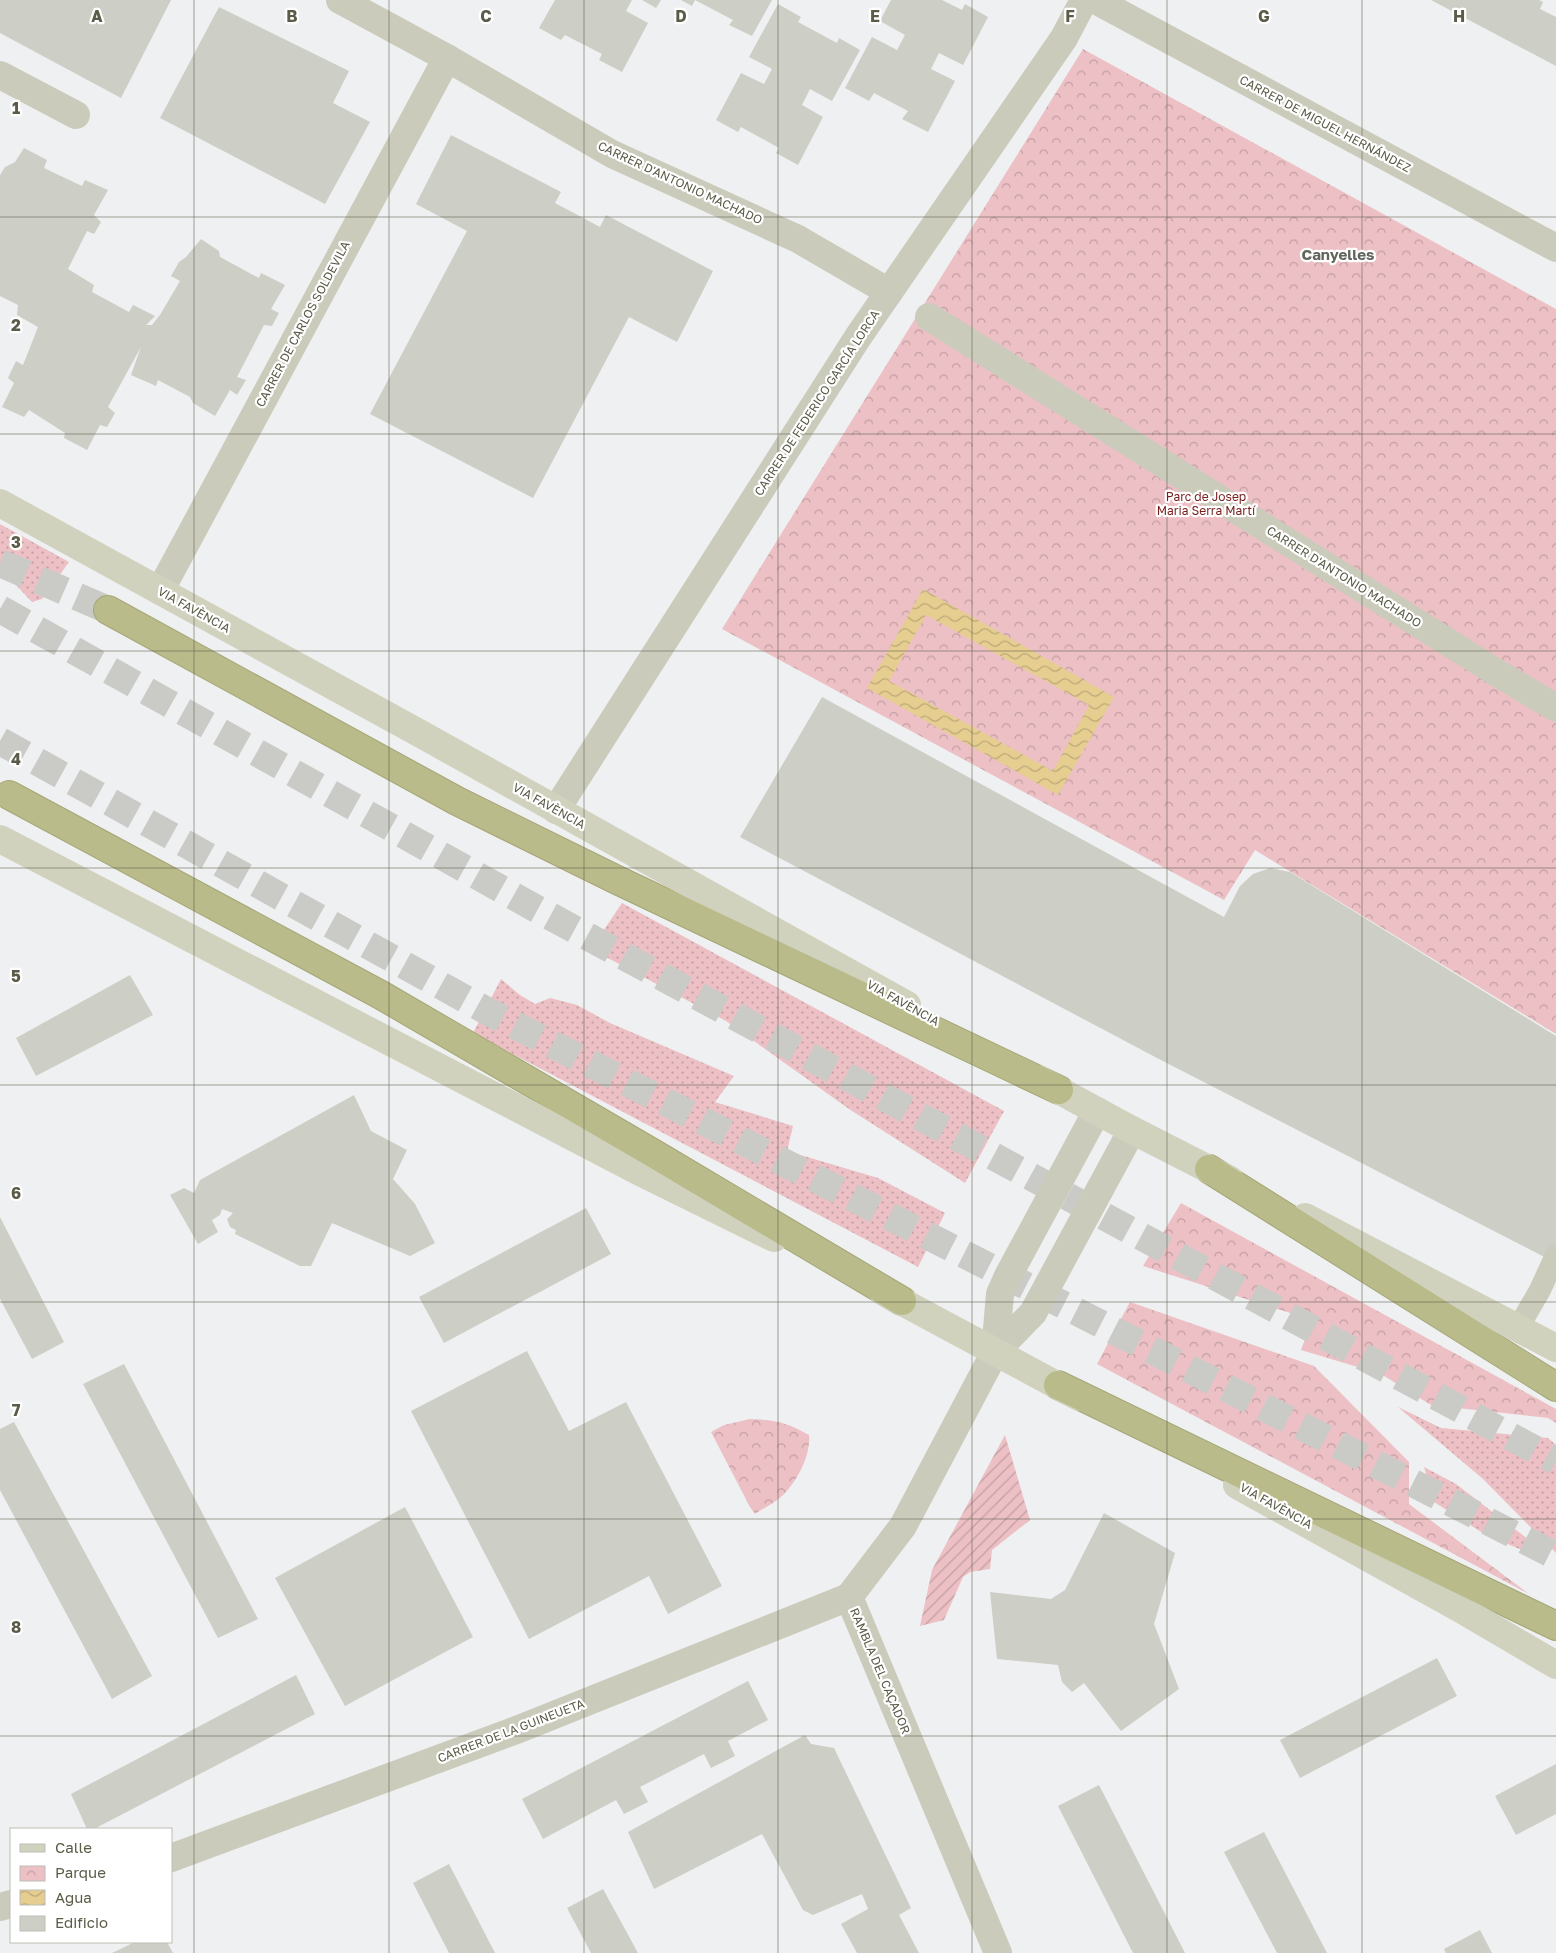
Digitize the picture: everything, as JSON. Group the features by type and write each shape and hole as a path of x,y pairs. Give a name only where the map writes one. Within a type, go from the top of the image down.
{"highway":[{"path":"108,610 457,801 615,879 1059,1090"},
{"path":"9,795 381,995 902,1301"},
{"path":"1209,1169 1556,1387"},
{"path":"1058,1385 1556,1626"}],"street":[{"name":"CARRER D'ANTONIO MACHADO","path":"340,0 447,58 612,154 798,239 889,292"},
{"name":"CARRER DE FEDERICO GARCÍA LORCA","path":"556,810 834,374 1064,38 1084,0"},
{"name":"CARRER DE MIGUEL HERNÁNDEZ","path":"1094,0 1556,248"},
{"name":"CARRER DE CARLOS SOLDEVILA","path":"160,590 447,58"},
{"path":"0,75 76,115"},
{"name":"CARRER D'ANTONIO MACHADO","path":"929,317 1556,708"},
{"name":"VIA FAVÈNCIA","path":"0,503 108,560 556,810 632,850 1097,1111 1392,1261 1556,1348"},
{"name":"VIA FAVÈNCIA","path":"0,839 644,1174 902,1301 1058,1385 1459,1608 1556,1665"},
{"path":"995,1352 1000,1294 1097,1111"},
{"path":"995,1352 1033,1313 1132,1130"},
{"name":"RAMBLA DEL CAÇADOR","path":"995,1352 903,1526 849,1597 998,1953"},
{"name":"CARRER DE LA GUINEUETA","path":"172,1858 520,1728 849,1597"}],"lane":[{"path":"1518,1328 1540,1290 1556,1255"}],"green space":[{"name":"Parc de Josep Maria Serra Martí","path":"1083,49 1556,309 1556,1034 1255,850 1224,900 722,629"},
{"path":"0,524 69,562 42,599 32,602 0,568"},
{"path":"622,903 1004,1111 965,1183 849,1109 726,1021 591,949"},
{"path":"501,979 520,995 535,1004 550,998 577,1005 610,1023 734,1076 715,1102 793,1126 787,1151 878,1178 945,1213 918,1267 473,1033"},
{"path":"1181,1203 1556,1409 1556,1423 1548,1418 1431,1405 1381,1374 1301,1350 1312,1320 1143,1266"},
{"path":"1130,1302 1314,1366 1409,1462 1409,1504 1529,1594 1097,1364"},
{"path":"1398,1407 1441,1428 1548,1438 1556,1445 1556,1553 1483,1479"},
{"path":"750,1419 781,1422 809,1435 808,1451 798,1476 779,1499 755,1514 711,1432 724,1425"},
{"path":"1005,1435 1030,1520 992,1550 990,1569 970,1572 963,1577 944,1620 920,1626 932,1570"},
{"path":"1424,1467 1456,1484 1537,1546 1543,1559 1486,1535 1434,1502"}],"water":[{"path":"923,589 1114,697 1058,795 867,688","holes":["926,615 1089,705 1053,771 889,681"]}],"building":[{"path":"0,0 171,0 121,98 0,33"},
{"path":"555,0 632,0 626,11 648,23 622,72 599,60 602,54 565,35 561,40 539,28"},
{"path":"642,0 661,0 656,8"},
{"path":"681,0 695,0 692,6"},
{"path":"695,0 772,0 752,36 729,25 733,20"},
{"path":"891,0 942,0 962,10 965,4 988,17 963,65 939,53 931,69 955,81 928,132 902,119 908,111 874,93 869,101 845,88 872,37 897,50 905,35 880,21"},
{"path":"1431,0 1539,0 1543,2 1540,9 1556,17 1556,66"},
{"path":"778,4 801,17 798,22 837,43 839,38 860,50 832,101 810,89 802,105 823,117 798,165 776,153 779,148 741,127 738,132 716,120 741,73 764,84 772,69 749,57"},
{"path":"219,7 349,71 333,103 370,122 325,204 160,118"},
{"path":"451,135 561,192 555,203 600,227 606,215 713,271 677,342 629,317 533,498 370,414 467,231 416,204"},
{"path":"24,148 47,160 44,168 82,186 85,180 108,190 94,215 101,222 94,234 87,231 68,269 94,285 92,292 129,312 133,305 155,316 146,325 152,325 160,315 180,281 171,276 179,262 186,257 201,239 219,251 220,257 259,278 261,273 285,285 271,309 279,313 272,326 264,325 237,377 246,380 237,395 230,390 215,416 193,403 190,397 158,380 156,386 131,375 141,347 108,407 115,413 107,427 100,425 87,450 64,438 65,433 29,410 24,417 2,407 14,383 8,378 16,361 23,365 38,327 17,315 18,305 0,296 0,175 5,167 15,162"},
{"path":"822,697 1224,917 1240,886 1253,874 1270,868 1290,872 1556,1036 1556,1263 1157,1058 740,837"},
{"path":"130,975 153,1015 36,1076 16,1038"},
{"path":"354,1095 371,1131 407,1150 393,1179 415,1204 435,1243 410,1256 332,1223 311,1266 300,1266 235,1234 236,1230 230,1227 227,1219 233,1213 222,1209 220,1215 212,1220 218,1232 198,1244 170,1195 184,1188 194,1193 200,1180"},
{"path":"586,1208 611,1254 444,1343 419,1297"},
{"path":"0,1217 64,1342 32,1359 0,1299"},
{"path":"527,1351 569,1431 626,1402 722,1586 668,1614 649,1576 529,1639 411,1411"},
{"path":"124,1364 258,1619 218,1638 83,1384"},
{"path":"14,1422 152,1676 112,1699 0,1490 0,1429"},
{"path":"405,1507 473,1637 345,1706 275,1578"},
{"path":"1104,1513 1175,1553 1154,1624 1179,1689 1121,1731 1084,1683 1072,1692 1062,1682 1058,1665 997,1659 990,1592 1051,1599 1065,1590"},
{"path":"1437,1658 1457,1696 1300,1778 1280,1740"},
{"path":"296,1675 315,1714 96,1828 87,1828 71,1794"},
{"path":"748,1681 768,1720 728,1741 735,1756 711,1768 704,1754 640,1787 648,1802 624,1814 616,1800 543,1839 522,1799"},
{"path":"805,1735 811,1744 834,1748 911,1908 899,1915 919,1953 857,1953 841,1924 868,1909 862,1894 813,1915 803,1910 762,1834 654,1889 628,1832"},
{"path":"1556,1764 1556,1814 1516,1835 1495,1796"},
{"path":"1099,1785 1185,1953 1133,1953 1058,1806"},
{"path":"1264,1832 1327,1953 1277,1953 1224,1852"},
{"path":"449,1864 495,1953 449,1953 413,1883"},
{"path":"603,1889 638,1953 591,1953 567,1908"},
{"path":"1480,1930 1492,1953 1446,1953 1444,1949"},
{"path":"133,1943 168,1943 173,1953 112,1953"}],"tunnel":[{"path":"0,563 108,610"},
{"path":"0,609 535,908 1556,1461"},
{"path":"0,741 487,1011 1556,1556"}],"district":[{"name":"Canyelles","path":"1338,255"}]}
